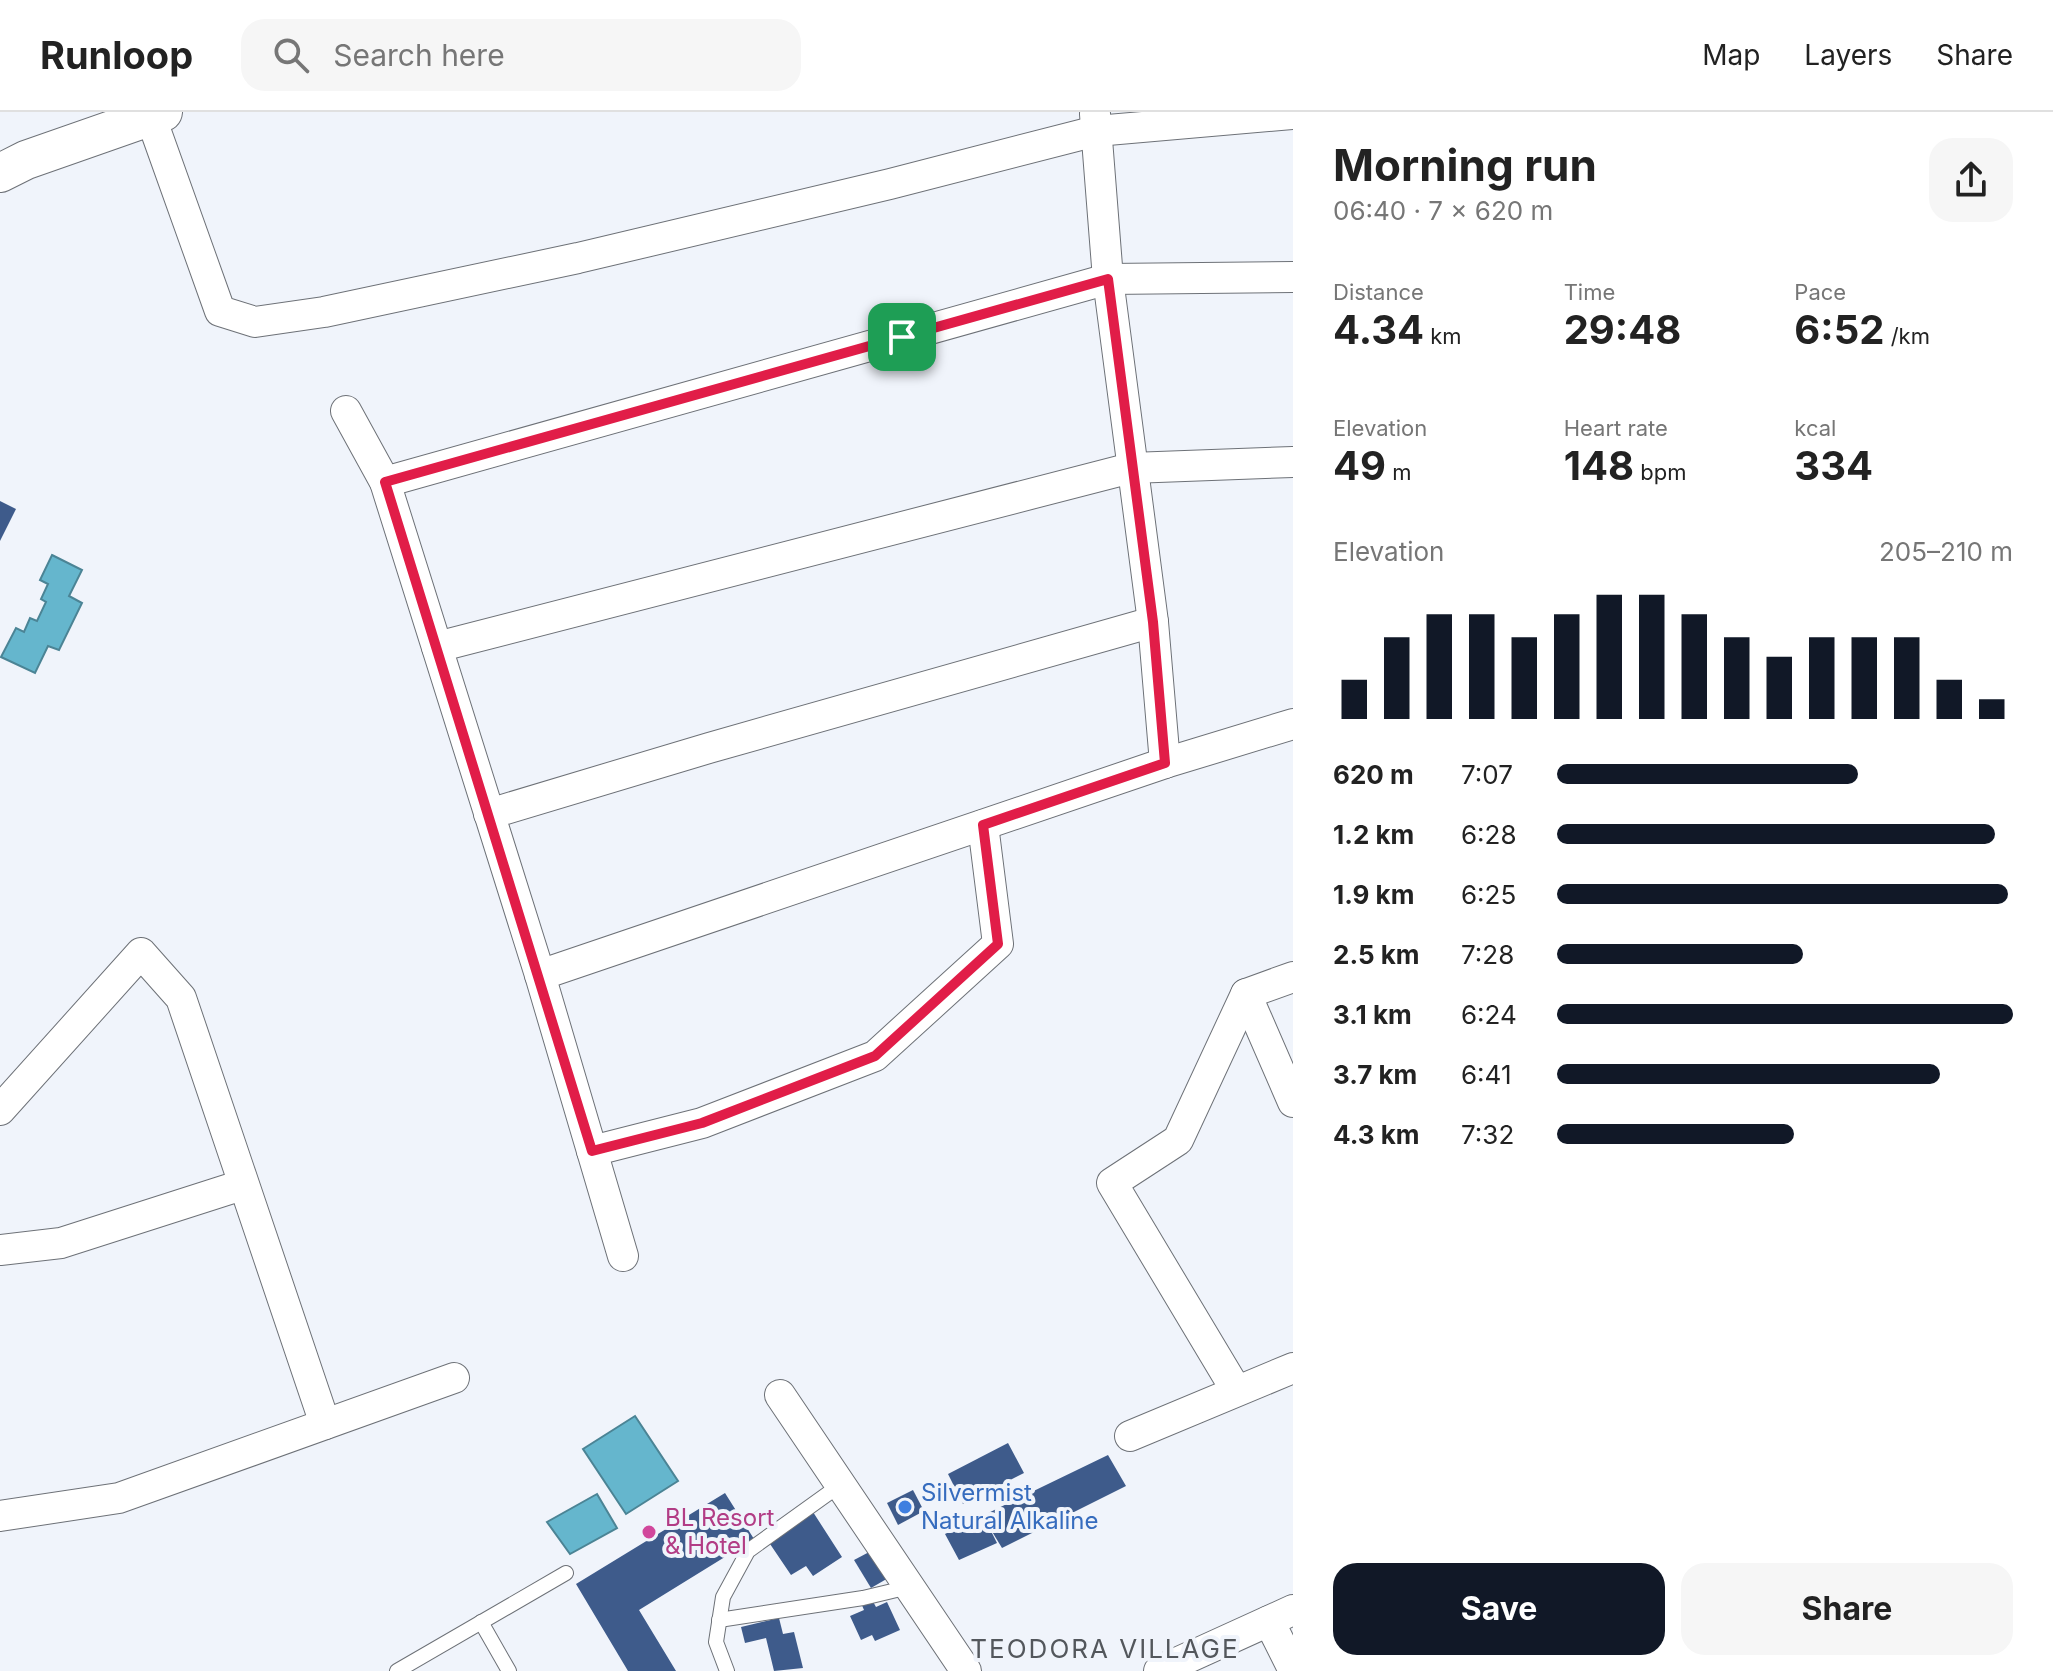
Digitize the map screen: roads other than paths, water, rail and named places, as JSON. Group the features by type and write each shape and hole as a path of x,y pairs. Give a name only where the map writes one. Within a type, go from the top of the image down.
{"street":[{"path":"0,173 26,160 156,114 220,311 255,322 324,312 578,258 890,184 1096,122 1293,114"},
{"path":"1096,122 1108,279 1153,622 1165,763"},
{"path":"385,482 1108,279 1293,277"},
{"path":"346,411 385,482 540,975 623,1256"},
{"path":"437,647 1131,468 1293,462"},
{"path":"489,814 1153,622"},
{"path":"540,975 1165,763 1293,724"},
{"path":"592,1151 702,1123 875,1056 998,944 983,825"},
{"path":"0,1110 141,953 181,998 325,1424"},
{"path":"1236,1390 1112,1183 1178,1140 1246,994 1293,977"},
{"path":"1246,994 1293,1102"},
{"path":"0,1250 61,1243 242,1185"},
{"path":"1130,1436 1293,1368"},
{"path":"0,1516 119,1498 454,1378"},
{"path":"780,1395 966,1671"},
{"path":"1159,1671 1281,1616 1293,1669"}],"lane":[{"path":"727,1671 716,1642 723,1597 748,1551 840,1485"},
{"path":"397,1671 566,1573"},
{"path":"719,1620 863,1598 909,1587"},
{"path":"481,1622 509,1671"}],"water":[{"path":"52,555 82,570 69,596 82,603 59,650 48,646 35,673 1,657 16,628 24,632 30,618 37,621 46,602 41,599 48,584 40,580"},
{"path":"635,1416 678,1481 626,1514 583,1449"},
{"path":"597,1494 617,1528 570,1554 547,1522"}],"place":[{"name":"Silvermist Natural Alkaline","path":"905,1507"},
{"name":"BL Resort & Hotel","path":"649,1532"}],"district":[{"name":"TEODORA VILLAGE","path":"1105,1649"}]}
